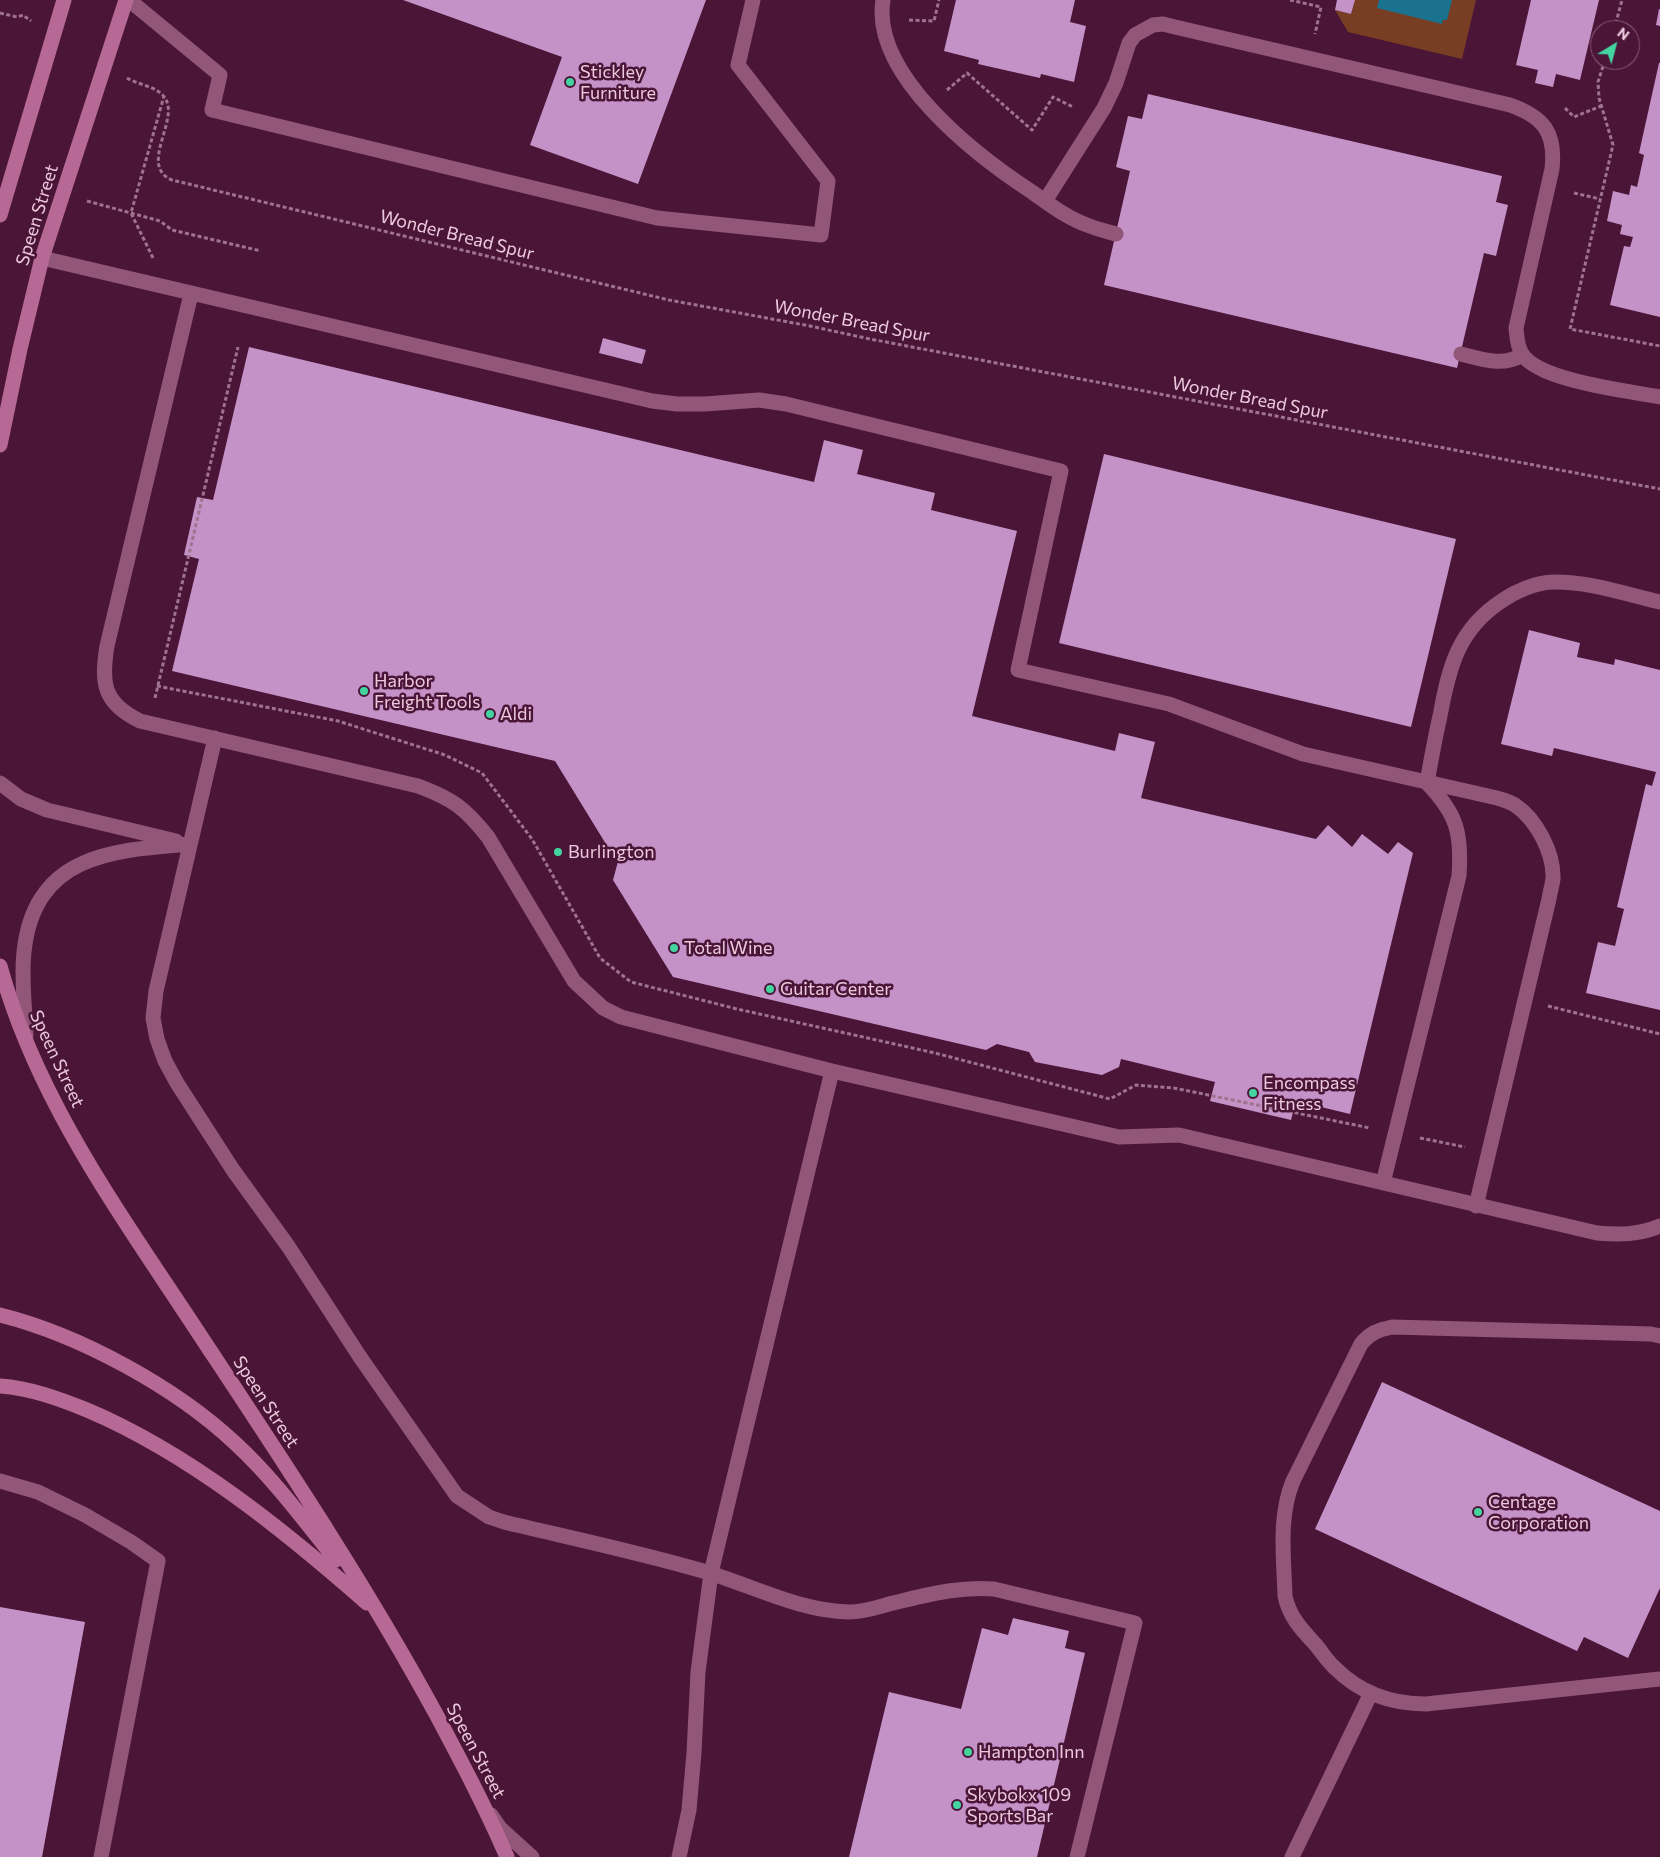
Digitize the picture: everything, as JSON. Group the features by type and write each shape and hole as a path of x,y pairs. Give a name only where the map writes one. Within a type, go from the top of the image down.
{"main road":[{"name":"Speen Street","path":"0,216 64,0"},
{"name":"Speen Street","path":"0,445 24,328 42,258 128,0"},
{"name":"Speen Street","path":"0,966 26,1042 54,1103 86,1158 380,1614 484,1805 507,1857"},
{"path":"0,1315 46,1331 119,1364 171,1394 219,1429 251,1459 282,1493 380,1614"},
{"path":"0,1386 28,1390 72,1404 117,1423 166,1450 283,1532 380,1614"}],"lane":[{"path":"128,0 220,75 212,110 657,218 821,235 828,181 738,65 753,0"},
{"path":"884,0 882,16 890,50 918,94 936,114 996,168 1045,202 1086,225 1116,234"},
{"path":"1045,202 1104,108 1116,83 1129,43 1135,35 1153,25 1175,26 1510,105 1536,118 1546,128 1552,140 1554,155 1516,328 1518,346 1522,355 1538,368 1567,379 1660,397"},
{"path":"42,258 652,401 677,404 705,404 759,400 786,404 1062,471 1018,670 1169,704 1303,754 1497,798 1515,805 1532,821 1543,839 1550,858 1553,878 1476,1206"},
{"path":"191,294 107,646 104,668 105,687 114,704 126,714 140,721 418,786 456,803 474,819 488,837 574,981 603,1008 621,1017 832,1071 1119,1137 1179,1135 1597,1233 1618,1235 1642,1233 1660,1226"},
{"path":"1461,354 1502,362 1516,359 1522,355"},
{"path":"1427,783 1447,678 1454,657 1463,639 1476,621 1491,608 1510,595 1550,582 1586,585 1660,602"},
{"path":"215,738 156,991 154,1018 157,1039 165,1061 177,1083 233,1170 288,1246 360,1356 457,1496 489,1517 504,1522 628,1551 711,1573 797,1602 828,1610 866,1611 956,1589 973,1587 994,1588 1135,1623 1078,1857"},
{"path":"0,783 21,799 47,810 190,844"},
{"path":"1383,1183 1459,876 1460,849 1457,829 1450,811 1440,796 1427,783"},
{"path":"26,1042 24,952 30,924 39,900 52,883 68,870 92,859 140,848 190,844"},
{"path":"679,1857 689,1810 698,1672 711,1573 832,1071"},
{"path":"1660,1336 1651,1334 1392,1327 1380,1329 1369,1334 1305,1455 1287,1496 1284,1511 1285,1596 1288,1609 1294,1620 1334,1668 1351,1682 1390,1701 1426,1704 1660,1679"},
{"path":"0,1481 38,1492 85,1515 131,1542 158,1561 101,1857"},
{"path":"1292,1857 1371,1692"},
{"path":"484,1805 500,1828 532,1857"}],"path":[{"path":"907,28 909,20 934,21 938,0"},
{"path":"1617,20 1622,0"},
{"path":"0,13 17,17 23,15"},
{"path":"1602,70 1598,82 1599,98 1613,145 1570,329 1660,346"},
{"path":"941,84 946,91 967,73 1032,130 1053,97 1076,109"},
{"path":"130,80 164,96 131,213 167,288"},
{"name":"Wonder Bread Spur","path":"164,96 169,112 159,164 165,178 172,180 669,300 1660,490"},
{"path":"1574,193 1600,199"},
{"path":"84,200 160,221 172,230 261,251"},
{"path":"238,347 157,686 338,721 445,755 482,773 532,839 600,958 631,982 747,1011 935,1053 1110,1099 1136,1085 1174,1088 1357,1125"}],"shaded area":[{"path":"1355,0 1476,0 1462,59 1348,32 1335,10 1351,14"}],"water":[{"path":"1379,0 1452,0 1447,20 1443,20 1442,24 1377,8"}],"building":[{"path":"403,0 706,0 638,184 530,145 562,57"},
{"path":"956,0 1075,0 1070,22 1086,26 1074,82 1041,74 1040,78 978,64 979,60 944,51"},
{"path":"1337,0 1355,0 1351,14 1335,10"},
{"path":"1531,0 1599,0 1594,20 1590,20 1590,38 1580,80 1556,74 1553,87 1535,83 1538,70 1516,65"},
{"path":"1660,9 1660,26 1656,25"},
{"path":"1659,63 1660,317 1610,305 1624,246 1630,247 1633,237 1620,234 1622,225 1607,221 1613,191 1629,195 1631,185 1637,187 1644,155 1639,153"},
{"path":"1148,94 1502,176 1496,202 1508,205 1496,256 1484,253 1457,368 1104,285 1130,171 1116,167 1128,116 1142,119"},
{"path":"603,338 646,350 642,364 599,353"},
{"path":"249,347 814,482 824,440 863,450 857,474 935,493 931,510 1017,531 972,716 1115,751 1119,733 1155,742 1141,798 1316,839 1328,825 1352,847 1362,834 1388,854 1398,842 1413,853 1350,1114 1296,1101 1291,1120 1210,1101 1215,1082 1121,1059 1119,1067 1102,1075 1035,1062 1029,1052 997,1044 986,1050 673,977 613,880 620,854 609,849 555,761 172,671 199,559 184,555 197,497 213,500"},
{"path":"1104,454 1456,539 1411,727 1059,643"},
{"path":"1529,630 1580,643 1577,657 1614,665 1615,659 1660,670 1660,1010 1586,993 1598,942 1615,946 1624,909 1617,907 1646,784 1652,786 1656,772 1554,748 1552,756 1501,744"},
{"path":"1382,1382 1660,1511 1660,1588 1628,1658 1584,1637 1577,1651 1315,1529"},
{"path":"0,1607 85,1622 42,1857 0,1857"},
{"name":"Hampton Inn","path":"1013,1618 1069,1631 1065,1648 1085,1653 1037,1857 849,1857 889,1692 961,1709 982,1628 1008,1635"}],"place":[{"name":"Stickley Furniture","path":"570,82"},
{"name":"Harbor Freight Tools","path":"364,691"},
{"name":"Aldi","path":"490,714"},
{"name":"Burlington","path":"558,852"},
{"name":"Total Wine","path":"674,948"},
{"name":"Guitar Center","path":"770,989"},
{"name":"Encompass Fitness","path":"1253,1093"},
{"name":"Centage Corporation","path":"1478,1512"},
{"name":"Hampton Inn","path":"968,1752"},
{"name":"Skybokx 109 Sports Bar","path":"957,1805"}]}
